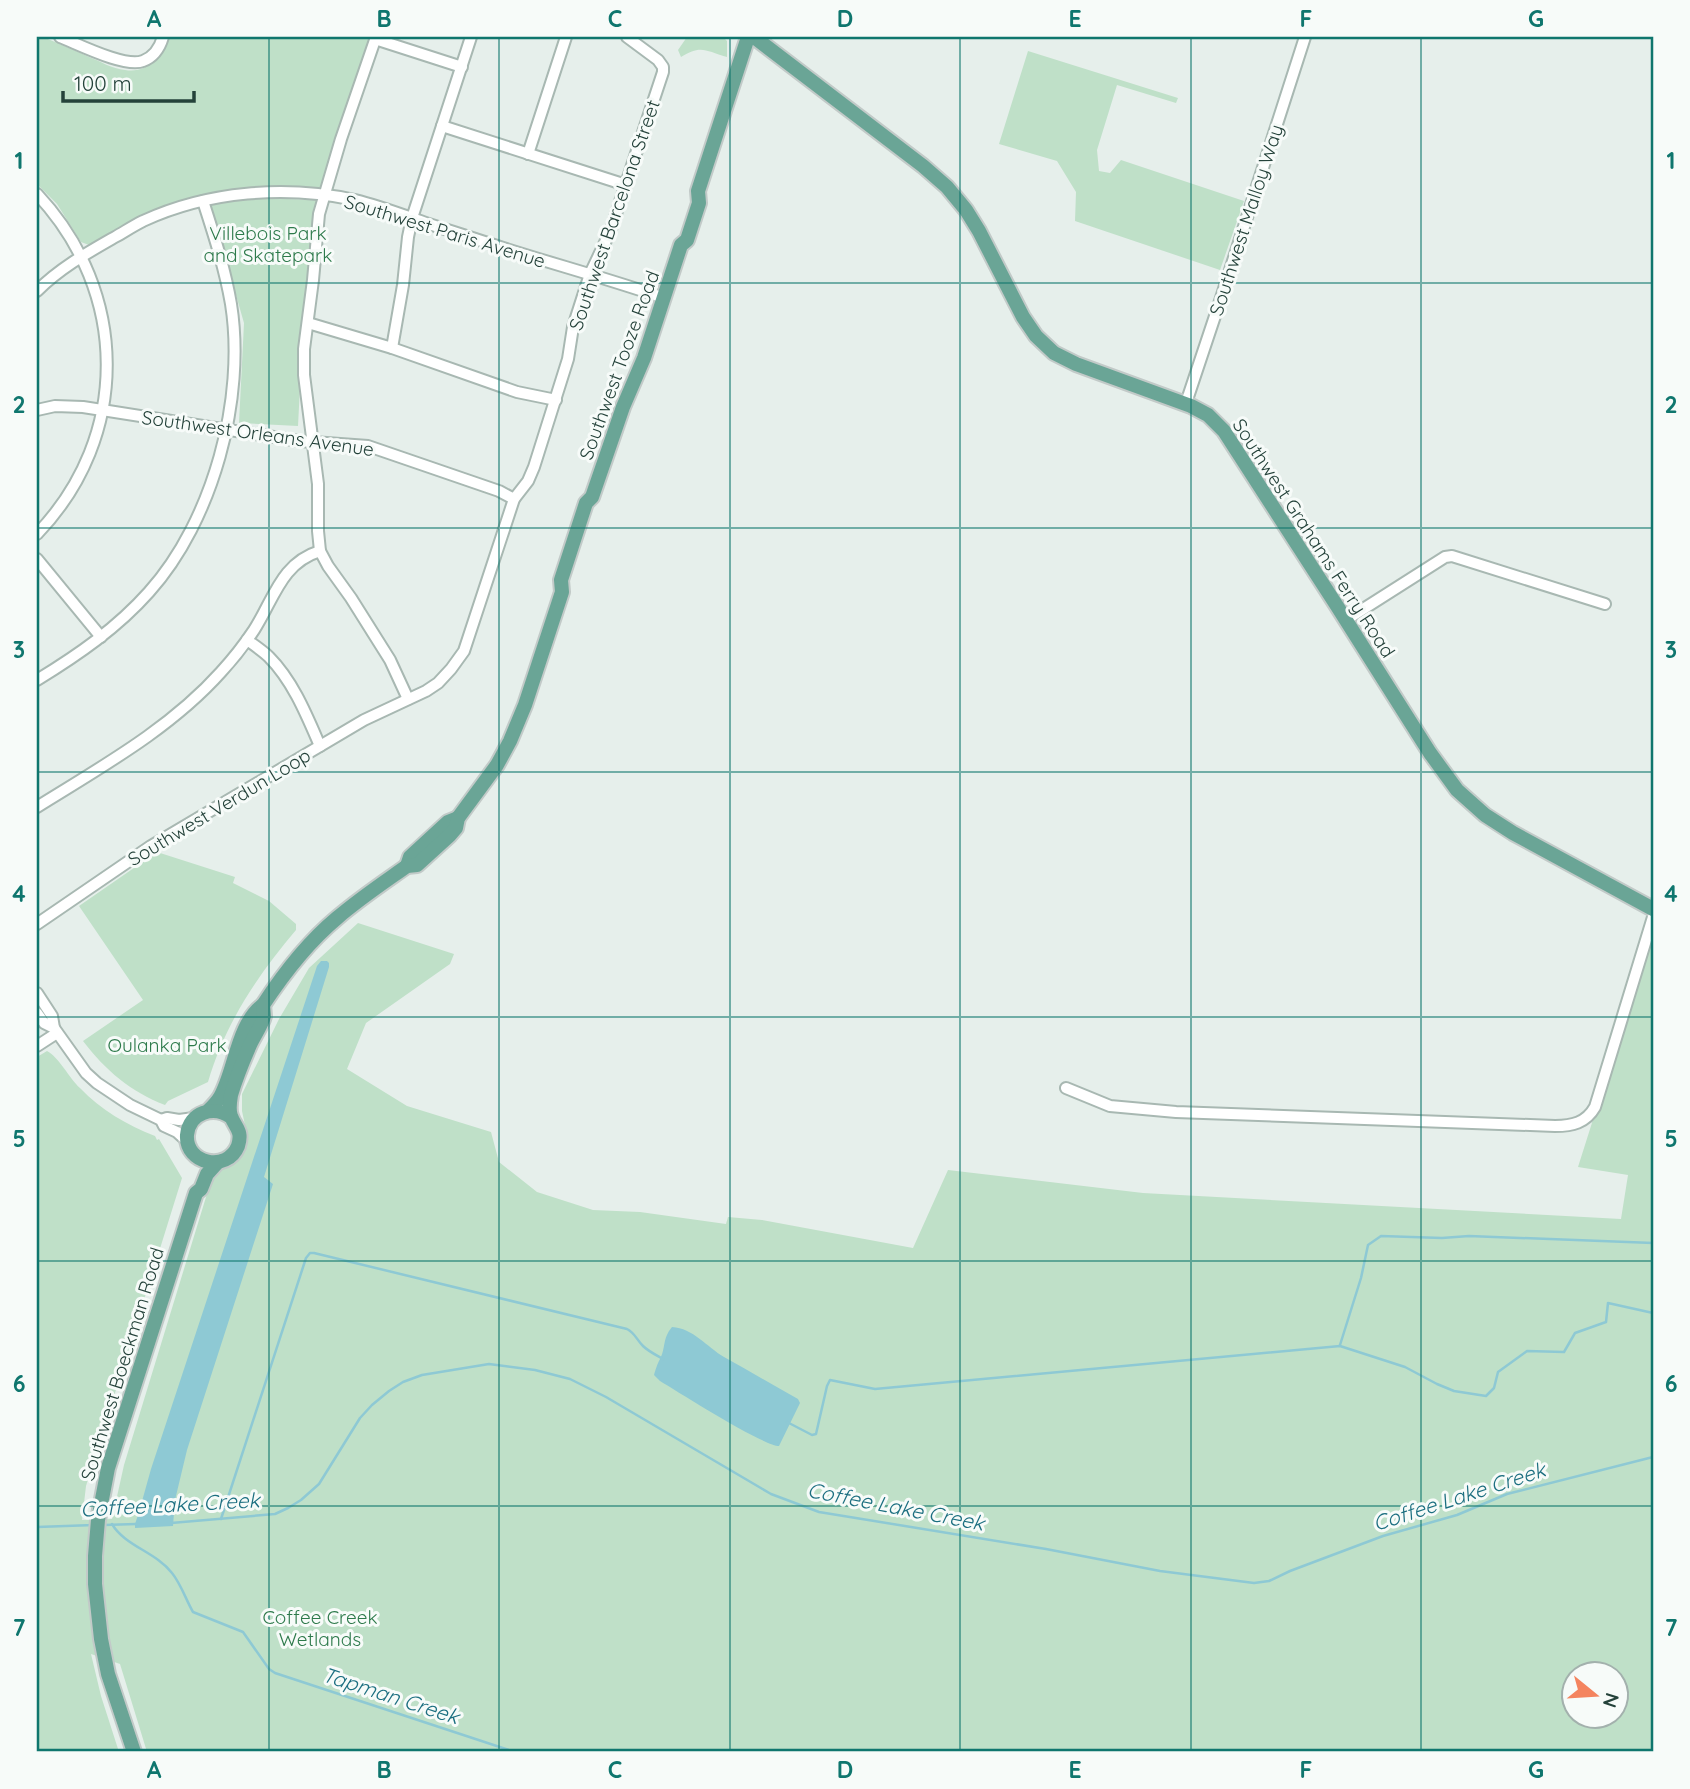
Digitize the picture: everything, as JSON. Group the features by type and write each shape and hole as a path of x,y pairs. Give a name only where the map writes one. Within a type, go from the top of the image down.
{"main road":[{"name":"Southwest Tooze Road","path":"322,931 407,866 417,865 456,828 458,818 482,789 516,729 562,592 569,584 594,506 592,498 623,407 644,358 681,245 687,240 699,203 698,191 748,37"},
{"name":"Southwest Grahams Ferry Road","path":"754,37 923,166 952,192 976,225 1025,321 1047,348 1076,364 1186,403 1208,415 1224,431 1430,753 1468,800 1513,833 1653,909"},
{"name":"Southwest Boeckman Road","path":"209,1111 222,1095 237,1050 255,1011 263,1005 280,979 322,931"},
{"name":"Southwest Boeckman Road","path":"195,1193 201,1189 207,1174 217,1163 228,1158 237,1147 239,1131 231,1117 230,1098 264,1015 263,1005"},
{"path":"187,1141 188,1127 194,1118 209,1111 222,1112 231,1117"},
{"name":"Southwest Boeckman Road","path":"134,1752 108,1674 100,1631 95,1584 97,1532 104,1485 115,1446 195,1193 195,1156 187,1141"},
{"path":"195,1156 217,1163"}],"street":[{"path":"60,37 111,58 132,62 139,62 151,56 159,48 163,37"},
{"path":"392,348 412,218 471,37"},
{"path":"528,153 566,37"},
{"name":"Southwest Barcelona Street","path":"408,699 438,683 464,651 514,499 528,481 534,467 568,359 573,327 590,274 610,232 661,78 662,64 627,37"},
{"name":"Southwest Malloy Way","path":"1186,403 1305,37"},
{"path":"408,699 386,653 320,551 319,495 304,375 304,349 317,225 341,139 376,38 462,67"},
{"path":"442,125 626,185"},
{"name":"Southwest Paris Avenue","path":"37,291 55,273 140,222 220,197 252,193 294,193 361,202 664,298"},
{"path":"37,194 64,226 81,256 101,311 107,340 107,379 103,411 82,471 60,507 37,534"},
{"path":"37,680 101,637 150,591 183,545 214,472 227,429 234,372 234,334 226,276 203,201"},
{"path":"308,323 392,348 516,391 556,400"},
{"name":"Southwest Orleans Avenue","path":"37,410 70,406 312,442 368,446 499,491 514,499"},
{"path":"37,807 154,732 197,697 222,672 247,639 288,571 298,561 320,551"},
{"path":"1346,620 1445,557 1452,556 1605,604"},
{"path":"37,559 101,637"},
{"path":"247,639 279,669 305,711 320,746"},
{"name":"Southwest Verdun Loop","path":"37,924 151,846 364,720 408,699"},
{"path":"1066,1088 1110,1106 1175,1112 1555,1126 1575,1124 1584,1120 1595,1107 1653,917"},
{"path":"37,993 52,1016 56,1030 86,1073 130,1105 161,1120 164,1126 174,1130 187,1141"},
{"path":"37,1013 44,1023 56,1030"},
{"path":"37,1046 56,1030"},
{"path":"161,1120 194,1118"}],"green space":[{"path":"37,37 43,37 111,67 133,71 147,66 157,57 167,37 370,37 321,189 277,189 133,221 89,245 81,242 57,204 37,184"},
{"path":"687,37 723,37 727,41 727,57 699,50 681,57 678,50"},
{"path":"1028,51 1178,98 1176,103 1117,85 1097,150 1099,171 1110,173 1121,160 1244,201 1220,270 1075,221 1076,192 1057,161 999,144"},
{"name":"Villebois Park and Skatepark","path":"258,198 318,200 302,348 298,426 239,423 244,323 210,204"},
{"name":"Oulanka Park","path":"157,852 235,877 233,883 269,901 296,924 296,930 268,965 233,1021 208,1082 168,1101 165,1105 141,1094 120,1079 83,1041 143,1000 79,906"},
{"name":"Coffee Creek Wetlands","path":"358,923 454,954 450,964 366,1023 347,1069 407,1106 491,1132 499,1162 537,1192 593,1210 640,1212 726,1224 728,1217 762,1220 913,1248 948,1170 1143,1193 1621,1219 1628,1175 1578,1167 1653,930 1653,1752 147,1752 120,1664 91,1654 119,1752 37,1752 37,1057 47,1051 97,1103 125,1122 159,1139 182,1178 86,1486 82,1520 112,1519 124,1465 210,1184 217,1172 231,1165 240,1155 246,1142 242,1094 279,1019 309,968"}],"water":[{"path":"321,961 327,961 329,967 264,1177 273,1184 187,1450 175,1500 173,1526 135,1528 151,1469 317,966"},
{"path":"672,1327 693,1334 724,1357 798,1399 800,1403 779,1446 740,1429 654,1375"}],"waterway":[{"path":"1340,1345 1361,1278 1368,1245 1381,1236 1469,1236 1653,1243"},
{"path":"221,1519 306,1258 310,1253 627,1329 645,1348 663,1359"},
{"path":"787,1422 812,1435 816,1434 830,1380 875,1389 1340,1346 1405,1367 1454,1391 1486,1396 1494,1388 1498,1372 1527,1351 1564,1352 1575,1333 1606,1322 1608,1303 1653,1313"},
{"name":"Coffee Lake Creek","path":"171,1523 275,1514 288,1508 319,1484 360,1418 389,1391 422,1375 489,1364 535,1370 570,1379 606,1397 771,1494 819,1512 1046,1549 1160,1571 1254,1583 1269,1581 1383,1536 1457,1515 1507,1494 1653,1457"},
{"name":"Tapman Creek","path":"112,1524 125,1538 172,1573 193,1612 243,1632 269,1669 275,1673 515,1752"},
{"name":"Coffee Lake Creek","path":"104,1525 136,1524"},
{"name":"Coffee Lake Creek","path":"37,1527 94,1525"}]}
